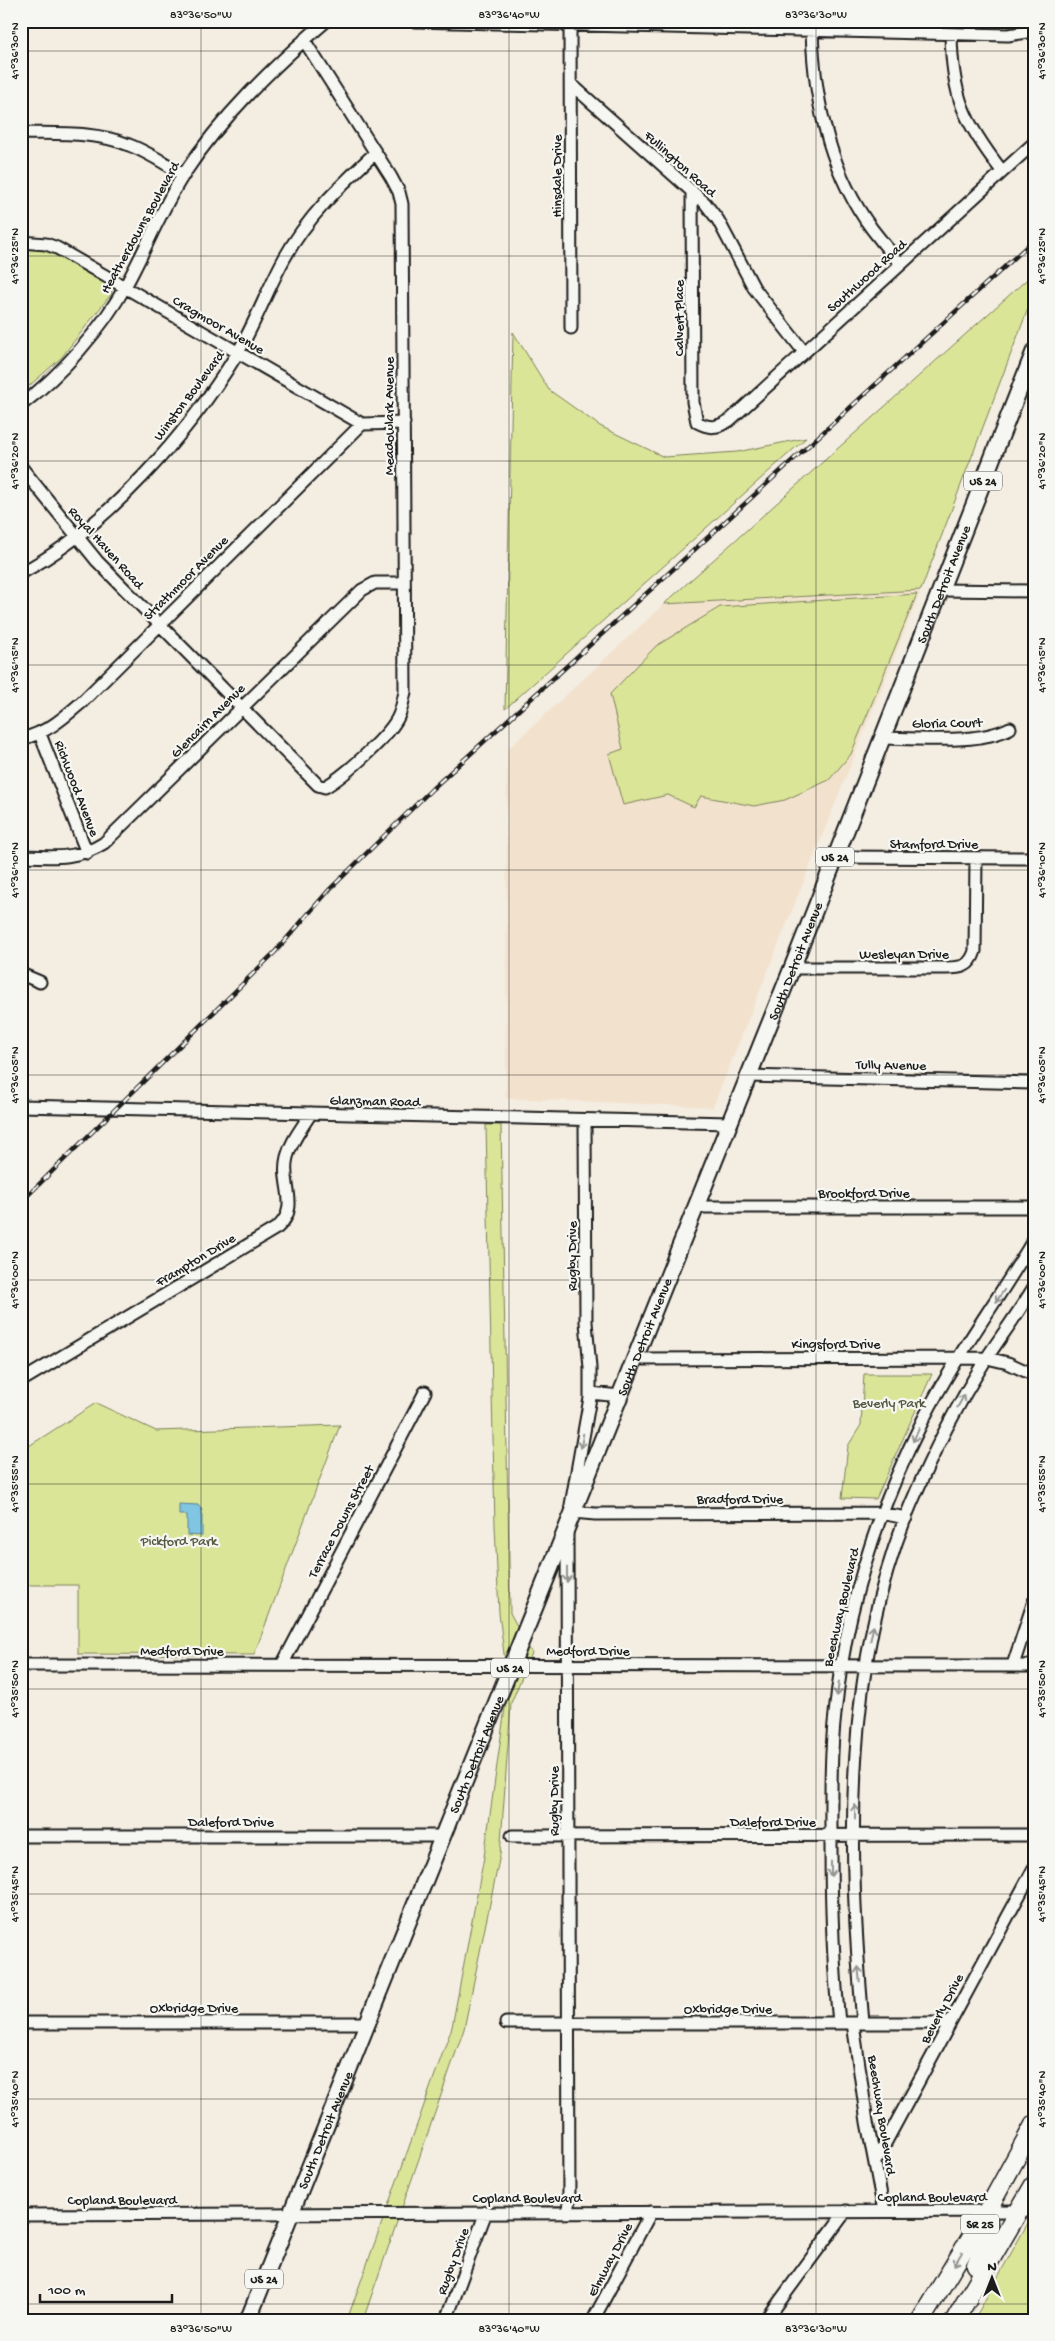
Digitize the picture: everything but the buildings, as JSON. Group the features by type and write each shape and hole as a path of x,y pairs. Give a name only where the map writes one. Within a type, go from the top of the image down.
{"highway":[{"name":"SR 25","path":"921,2320 987,2211 1034,2125"},
{"path":"1026,2212 1016,2183 1034,2140"},
{"name":"SR 25","path":"955,2320 1026,2212 1034,2185"},
{"path":"950,2320 989,2237 987,2211"}],"main road":[{"name":"South Detroit Avenue","path":"248,2320 441,1836 792,968 940,590 1030,370 1034,352"}],"street":[{"name":"Heatherdowns Boulevard","path":"21,404 69,361 125,287 184,175 215,131 265,77 326,21"},
{"path":"414,21 1008,35 1034,31"},
{"name":"Hinsdale Drive","path":"570,25 570,328"},
{"path":"812,30 817,96 831,149 843,180 871,228 901,264"},
{"path":"951,34 952,70 960,105 980,143 1002,171"},
{"name":"Meadowlark Avenue","path":"304,40 399,192 402,204 405,692 400,714 393,726 341,778 325,787"},
{"name":"Fullington Road","path":"571,84 692,191 715,216 754,288 804,352"},
{"path":"21,133 74,134 111,139 143,151 184,175"},
{"name":"Southwood Road","path":"718,428 730,420 1034,143"},
{"name":"Winston Boulevard","path":"21,573 55,553 75,537 121,497 153,464 206,400 238,352 285,258 305,225 336,190 375,153"},
{"name":"Calvert Place","path":"692,191 693,402 696,422 706,427 718,428"},
{"name":"Cragmoor Avenue","path":"21,242 46,244 57,248 362,424"},
{"path":"362,424 404,423"},
{"name":"Strathmoor Avenue","path":"21,739 40,734 56,724 82,702 158,624 362,424"},
{"name":"Royal Haven Road","path":"21,467 75,537 241,708 318,785 325,787"},
{"name":"Glencairn Avenue","path":"21,856 68,857 87,853 104,843 362,590 375,583 404,583"},
{"path":"940,590 1034,591"},
{"name":"Gloria Court","path":"882,738 975,738 992,736 1010,728"},
{"name":"Richwood Avenue","path":"40,734 87,853"},
{"name":"Stamford Drive","path":"835,857 1034,858"},
{"name":"Wesleyan Drive","path":"792,968 946,968 966,966 972,959 975,951 976,858"},
{"path":"21,974 40,982"},
{"name":"Tully Avenue","path":"748,1076 1034,1083"},
{"name":"Glanzman Road","path":"21,1106 728,1123"},
{"name":"Frampton Drive","path":"21,1381 282,1223 286,1219 289,1209 285,1176 286,1158 295,1138 311,1113"},
{"name":"Rugby Drive","path":"569,2212 567,1527 590,1393 586,1322 586,1120"},
{"name":"Brookford Drive","path":"695,1207 1034,1207"},
{"name":"Beechway Boulevard","path":"839,2023 832,1926 833,1738 841,1665 863,1568 882,1513 923,1420 959,1358 1005,1288 1034,1239"},
{"name":"Beechway Boulevard","path":"884,2211 875,2162 858,2023 855,1836 857,1739 865,1666 886,1574 906,1518 945,1431 987,1358 1034,1287"},
{"name":"Kingsford Drive","path":"635,1359 987,1358 1008,1363 1034,1375"},
{"name":"Terrace Downs Street","path":"282,1665 425,1392"},
{"path":"590,1393 620,1396"},
{"name":"Bradford Drive","path":"573,1512 595,1514 882,1513 906,1518"},
{"path":"1013,1666 1034,1601"},
{"name":"Medford Drive","path":"21,1665 1034,1666"},
{"name":"Daleford Drive","path":"512,1836 1034,1834"},
{"name":"Daleford Drive","path":"21,1836 441,1836"},
{"name":"Beverly Drive","path":"875,2162 1034,1868"},
{"name":"Oxbridge Drive","path":"21,2023 367,2023"},
{"name":"Oxbridge Drive","path":"506,2023 950,2023"},
{"path":"766,2320 846,2211"},
{"name":"Rugby Drive","path":"446,2320 486,2212"},
{"name":"Elmway Drive","path":"593,2320 651,2212"},
{"name":"Copland Boulevard","path":"21,2214 1026,2212"}],"shaded area":[{"path":"921,590 713,1107 506,1098 507,750 664,604"}],"green space":[{"path":"761,21 1029,21 1015,27"},
{"path":"21,248 45,249 110,285 112,293 61,358 21,393"},
{"path":"1034,273 1034,293 921,590 664,604"},
{"path":"513,332 549,390 600,426 664,457 737,452 806,438 505,709"},
{"path":"917,594 851,754 829,780 785,800 754,806 701,796 694,807 668,795 623,805 609,754 623,749 610,694 656,646 720,607"},
{"path":"486,1125 501,1125 510,1613 532,1653 511,1703 500,1855 464,2029 363,2320 347,2320 452,2027 484,1857 508,1687 499,1613 495,1526"},
{"name":"Beverly Park","path":"864,1374 932,1374 876,1499 842,1498 848,1446 861,1425"},
{"name":"Pickford Park","path":"96,1403 156,1431 340,1425 254,1655 78,1654 78,1585 21,1585 21,1451"},
{"path":"1034,2212 1034,2320 974,2320"}],"water":[{"path":"179,1504 198,1505 202,1510 202,1536 187,1535 187,1515 179,1515"}],"railway":[{"path":"21,1202 275,952 330,889 432,789 1034,240"}]}
